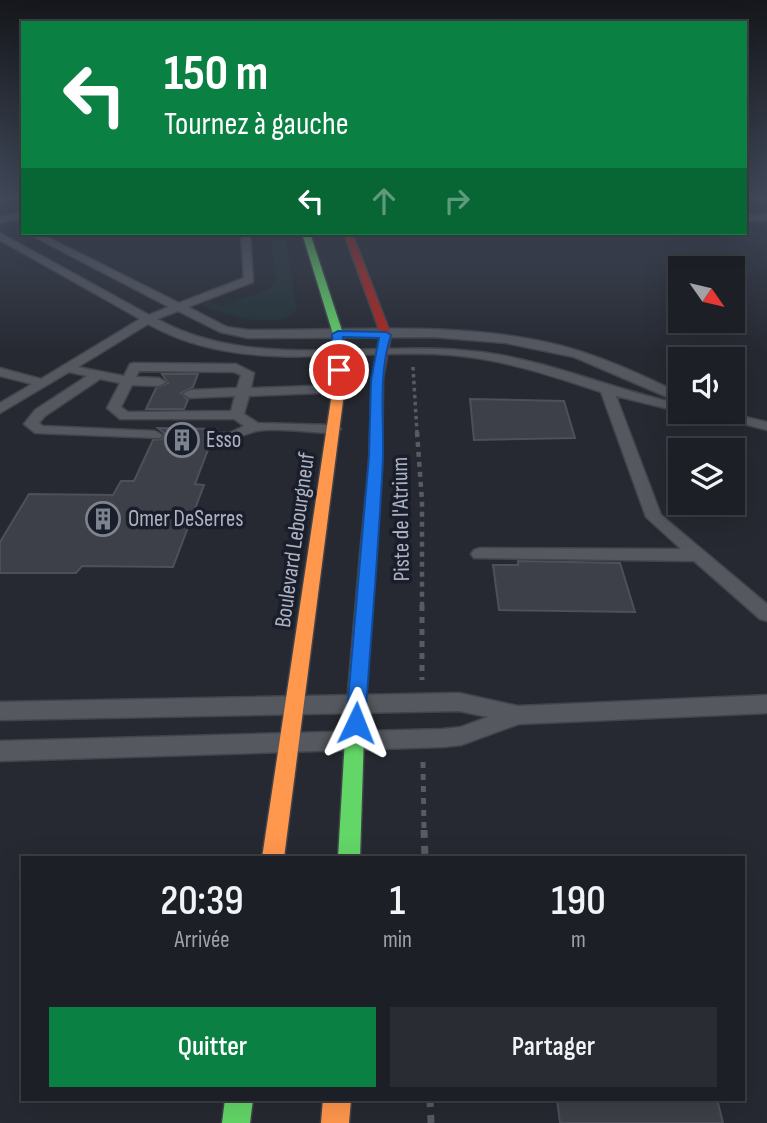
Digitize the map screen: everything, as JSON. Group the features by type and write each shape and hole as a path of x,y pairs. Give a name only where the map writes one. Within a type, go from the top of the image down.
{"main road":[{"name":"Boulevard Lebourgneuf","path":"273,856 339,389 338,334 312,250"},
{"path":"349,856 356,704 376,456 380,352 386,335 356,250"},
{"path":"236,1123 239,1101"},
{"path":"335,1123 337,1101"}],"lane":[{"path":"26,250 148,319 208,346 279,353 339,351 486,355 668,406"},
{"path":"66,250 224,330 248,334 477,337 542,345 621,370 668,393"},
{"path":"0,409 148,319 249,280 247,250"},
{"path":"125,416 114,408 134,367 236,368 248,373 237,415"},
{"path":"66,368 99,374 125,388 156,388"},
{"path":"0,372 42,383"},
{"path":"99,374 40,413 31,424 40,430 155,435"},
{"path":"606,387 654,517 767,614"},
{"path":"192,388 339,389"},
{"path":"102,433 125,416 237,415 255,427"},
{"path":"745,421 767,426"},
{"path":"213,436 230,437 255,427 334,429"},
{"path":"480,554 698,555"},
{"path":"0,711 459,702 518,715 767,704"},
{"path":"0,751 356,743 461,737 518,715"}],"path":[{"name":"Piste de l'Atrium","path":"412,361 422,502 422,677"},
{"path":"423,783 425,856"},
{"path":"430,1101 430,1123"}],"shaded area":[{"path":"272,250 288,250 297,310 276,320 250,319 200,305 209,301 221,306 269,289 277,281"}],"building":[{"name":"Esso","path":"162,374 198,374 193,387 181,393 188,400 184,409 146,409 156,388 168,383"},
{"path":"470,399 564,401 575,438 474,440"},
{"name":"Omer DeSerres","path":"158,428 215,429 204,435 211,442 195,484 204,485 173,567 82,566 76,573 0,573 0,542 29,494 113,495 121,481 134,481 153,440 162,439 165,434"},
{"path":"518,561 620,563 635,612 499,610 493,565 518,565"},
{"path":"557,1101 718,1101 723,1123 560,1123"}],"traffic: fast":[{"path":"312,250 338,334 338,393"},
{"path":"349,856 356,704 368,555"},
{"path":"236,1123 239,1101"}],"traffic: slow":[{"path":"273,856 338,393"},
{"path":"335,1123 337,1101"}],"traffic: jam":[{"path":"354,250 386,335 377,378 375,466 368,555"}],"place":[{"name":"Esso","path":"182,440"},
{"name":"Omer DeSerres","path":"103,519"}],"route":[{"path":"339,370 338,334 386,335 380,352 377,380 376,456 356,723"}]}
